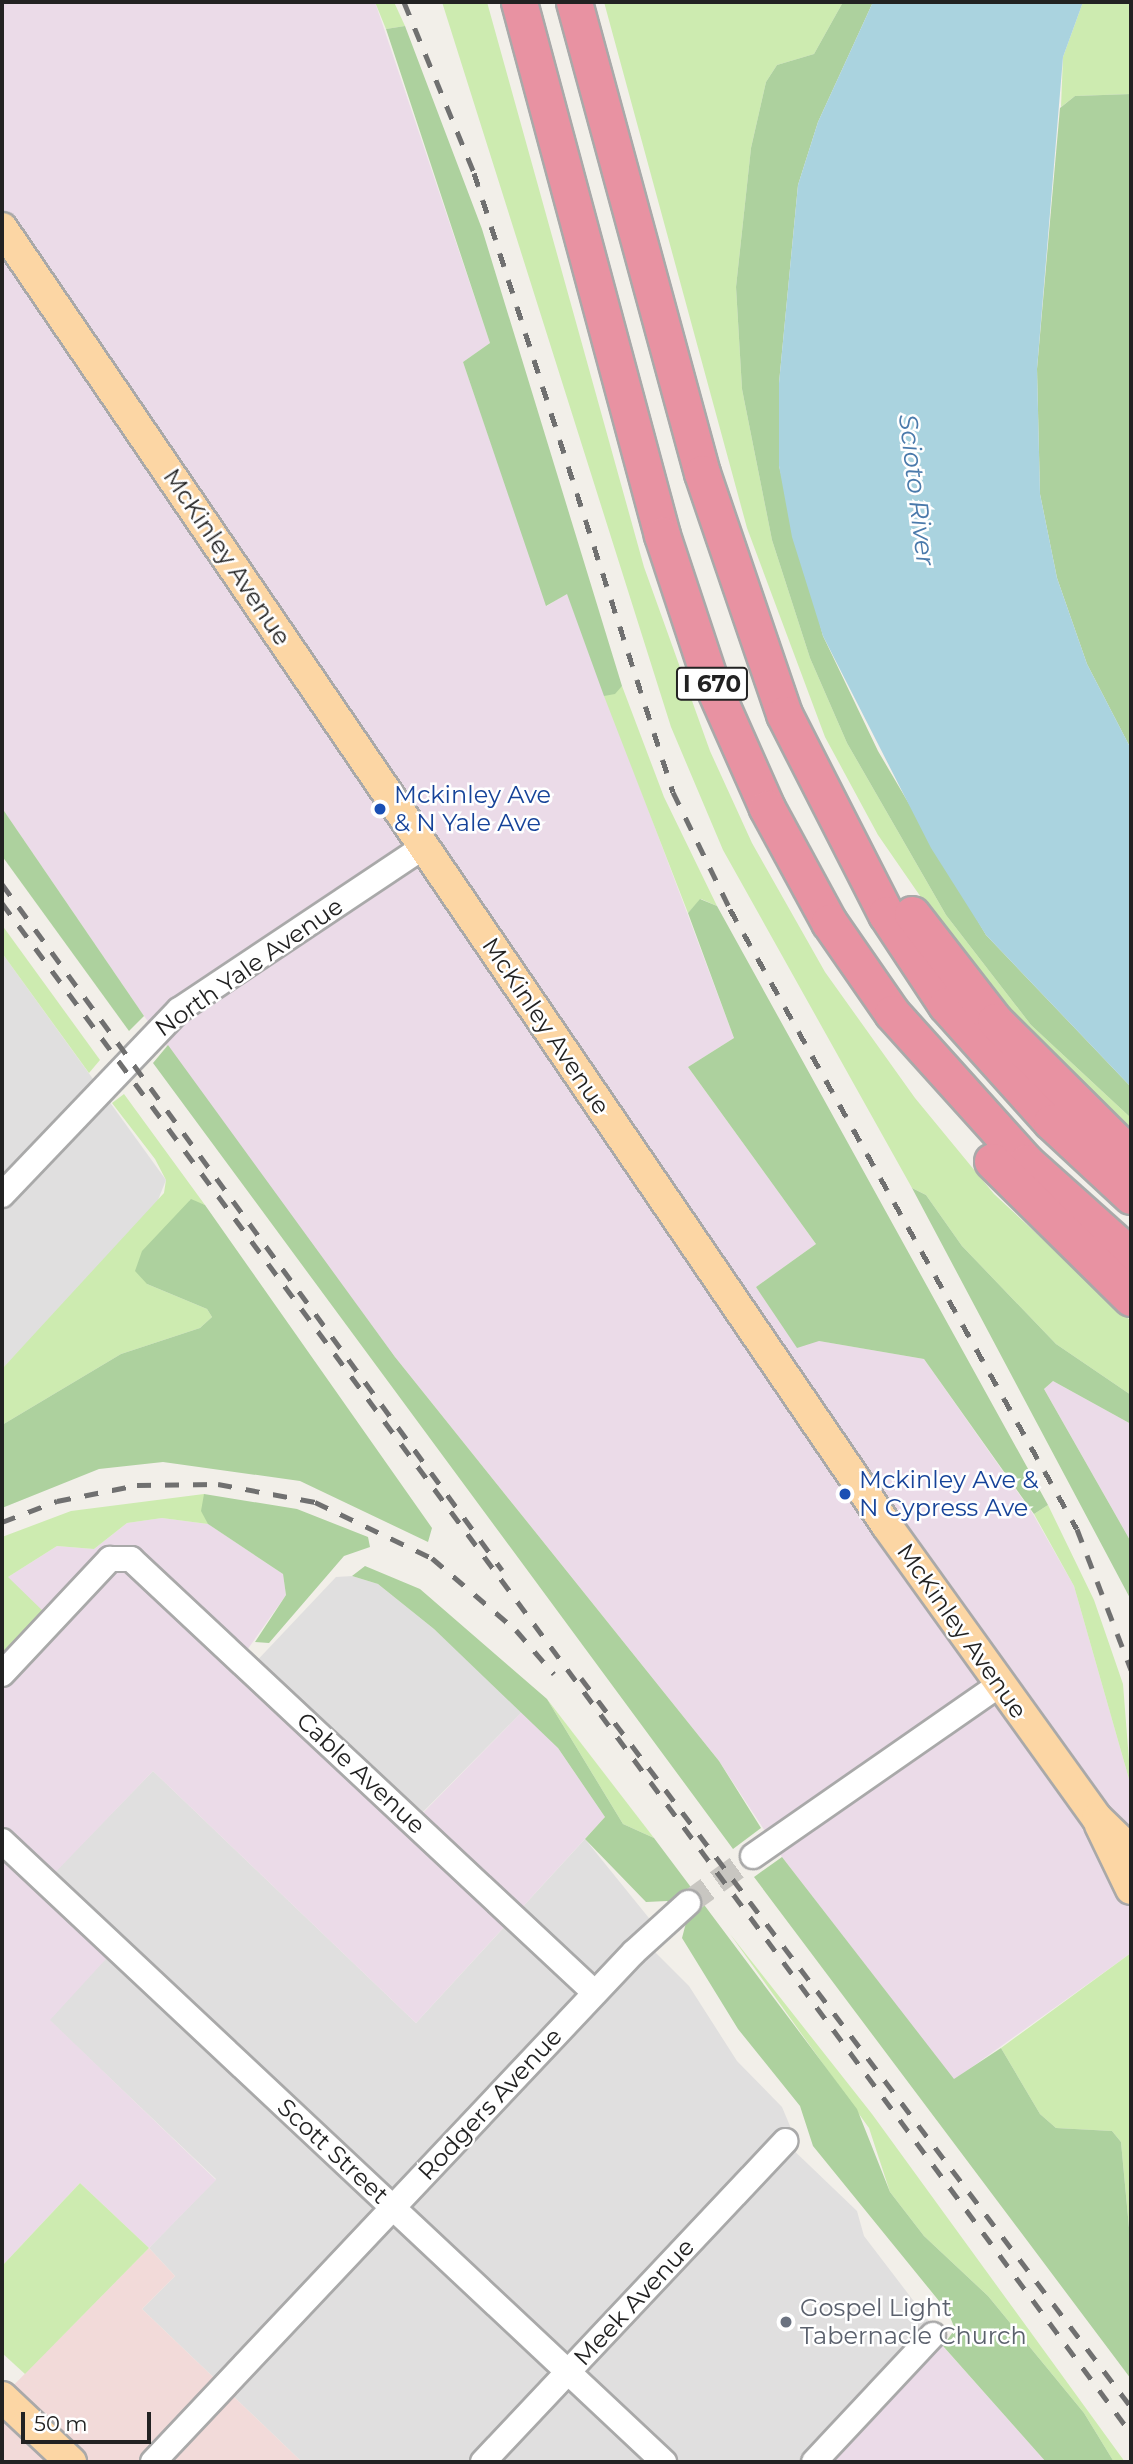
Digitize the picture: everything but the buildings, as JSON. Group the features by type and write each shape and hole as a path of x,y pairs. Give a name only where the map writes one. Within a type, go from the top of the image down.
{"highway":[{"name":"I 670","path":"519,2 662,535 709,677 797,867 892,1013 1026,1162 1131,1256"},
{"name":"I 670","path":"574,2 702,473 784,714 886,914 946,1005 1051,1122 1131,1196"},
{"path":"784,714 921,928 995,1021 1131,1156"},
{"path":"892,1013 950,1112 980,1147 1131,1298"}],"main road":[{"name":"McKinley Avenue","path":"2,228 999,1685 1097,1818 1131,1851"},
{"name":"McKinley Avenue","path":"1097,1818 1131,1889"},
{"path":"6,2411 71,2462"}],"street":[{"name":"North Yale Avenue","path":"2,1195 179,1010 425,846"},
{"name":"Cable Avenue","path":"2,1674 110,1559 125,1556 595,1993"},
{"path":"753,1856 999,1685"},
{"name":"Scott Street","path":"2,1841 664,2462"},
{"name":"Rodgers Avenue","path":"153,2462 595,1993 688,1903"},
{"name":"Meek Avenue","path":"483,2462 785,2141"},
{"path":"814,2462 933,2335"}],"shaded area":[{"path":"2,2 375,2 490,343 463,362 547,606 567,593 734,1038 688,1067 816,1244 756,1287 819,1341 924,1359 1033,1514 1074,1586 1131,1786 1131,1953 954,2080 782,1857 719,1761 395,1357 144,1016 2,808"},
{"path":"2,953 166,1180 154,1210 2,1369"},
{"path":"1053,1381 1131,1424 1131,1542 1044,1389"},
{"path":"162,1518 208,1524 283,1574 286,1595 240,1660 414,1822 522,1712 558,1748 605,1817 416,2023 153,1771 46,1882 116,1948 50,2020 216,2180 149,2248 80,2183 2,2266 2,1659 8,1577 57,1546 94,1549 127,1523"},
{"path":"352,1576 378,1584 434,1629 522,1712 413,1822 249,1669 336,1577"},
{"path":"153,1771 416,2023 585,1839 657,1928 645,1942 689,1986 737,2061 782,2107 793,2133 785,2142 857,2211 864,2236 932,2325 814,2462 302,2462 142,2309 175,2276 149,2248 216,2179 49,2020 45,1882"},
{"path":"149,2248 175,2276 142,2309 302,2462 2,2462 2,2397"},
{"path":"933,2335 1046,2462 814,2462"}],"green space":[{"path":"375,2 394,2 405,26 386,29"},
{"path":"442,2 487,2 644,567 710,751 752,843 825,972 915,1098 994,1194 1131,1321 1131,1395 1056,1344 962,1246 926,1195 912,1188 723,850 671,727"},
{"path":"604,2 843,2 814,54 777,65 766,82 751,148 736,287 742,389 772,540 810,658 847,743 946,915 1031,1025 1131,1118 1131,1135 1067,1076 967,964 878,835 825,737 747,528"},
{"path":"843,2 873,2 818,122 798,185 779,383 779,466 823,636 878,751 986,935 1131,1087 1131,1118 1031,1025 946,915 847,743 810,658 772,540 742,389 736,287 751,148 766,82 777,65 814,54"},
{"path":"1083,2 1131,2 1131,94 1075,96 1061,107 1063,57"},
{"path":"405,26 482,229 622,686 615,694 604,696 567,594 546,606 463,362 490,343 386,29"},
{"path":"1131,94 1131,749 1087,664 1057,578 1040,494 1037,369 1060,108 1075,96"},
{"path":"622,686 664,797 717,906 701,899 688,913 604,696"},
{"path":"2,808 144,1016 129,1031 2,856"},
{"path":"700,899 717,906 1048,1505 1034,1514 924,1359 819,1341 797,1348 756,1287 816,1244 688,1067 734,1038 688,913"},
{"path":"2,925 100,1060 89,1073 2,953"},
{"path":"168,1045 395,1357 719,1761 761,1828 733,1849 153,1063"},
{"path":"124,1094 205,1205 190,1200 147,1284 207,1309 212,1317 200,1328 121,1354 2,1425 2,1369 164,1193 166,1180 155,1159 112,1103"},
{"path":"912,1188 926,1195 962,1246 1056,1344 1131,1395 1131,1424 1053,1381 1044,1389 1131,1542 1131,1600"},
{"path":"191,1199 205,1205 432,1528 428,1542 300,1481 163,1462 99,1469 2,1508 2,1425 121,1354 200,1328 212,1317 207,1309 147,1284 135,1271 142,1251"},
{"path":"204,1494 208,1524 162,1518 127,1523 94,1549 57,1546 8,1577 46,1614 2,1659 2,1537 71,1511"},
{"path":"204,1494 297,1509 368,1537 370,1547 344,1556 269,1643 255,1642 286,1595 283,1574 208,1524 201,1511"},
{"path":"1048,1505 1094,1600 1123,1684 1131,1786 1074,1586 1034,1514"},
{"path":"365,1566 420,1589 547,1699 623,1824 654,1838 857,2109 890,2192 924,2236 988,2296 1084,2413 1114,2462 1046,2462 943,2346 955,2329 948,2312 813,2146 800,2106 738,2029 682,1938 687,1919 667,1901 646,1902 585,1839 605,1817 558,1748 434,1629 378,1584 352,1576"},
{"path":"547,1699 654,1838 623,1824"},
{"path":"782,1857 954,2079 1001,2048 1040,2114 1056,2128 1112,2131 1121,2142 1131,2249 1131,2379 754,1877"},
{"path":"730,1934 872,2114 1125,2462 1114,2462 1084,2413 988,2296 924,2236 890,2192 869,2128"},
{"path":"1131,1953 1131,2249 1121,2142 1112,2131 1056,2128 1040,2114 1001,2048"},
{"path":"80,2183 149,2248 25,2374 2,2353 2,2266"}],"water":[{"name":"Scioto River","path":"873,2 1083,2 1063,57 1037,369 1040,494 1057,578 1087,664 1131,749 1131,1087 986,935 931,848 823,636 792,537 779,466 779,383 798,185 818,122"}],"tunnel":[{"path":"688,1903 753,1856"}],"railway":[{"path":"404,2 474,173 673,792 730,909 1077,1529 1131,1670"},
{"path":"2,884 502,1570"},
{"path":"2,903 1131,2433"},
{"path":"2,1522 57,1501 137,1485 218,1484 315,1502 432,1558 516,1630 554,1674"},
{"path":"581,1678 1131,2407"}],"place":[{"name":"Mckinley Ave & N Yale Ave","path":"380,809"},
{"name":"Mckinley Ave & N Cypress Ave","path":"845,1494"},
{"name":"Gospel Light Tabernacle Church","path":"786,2322"}]}
